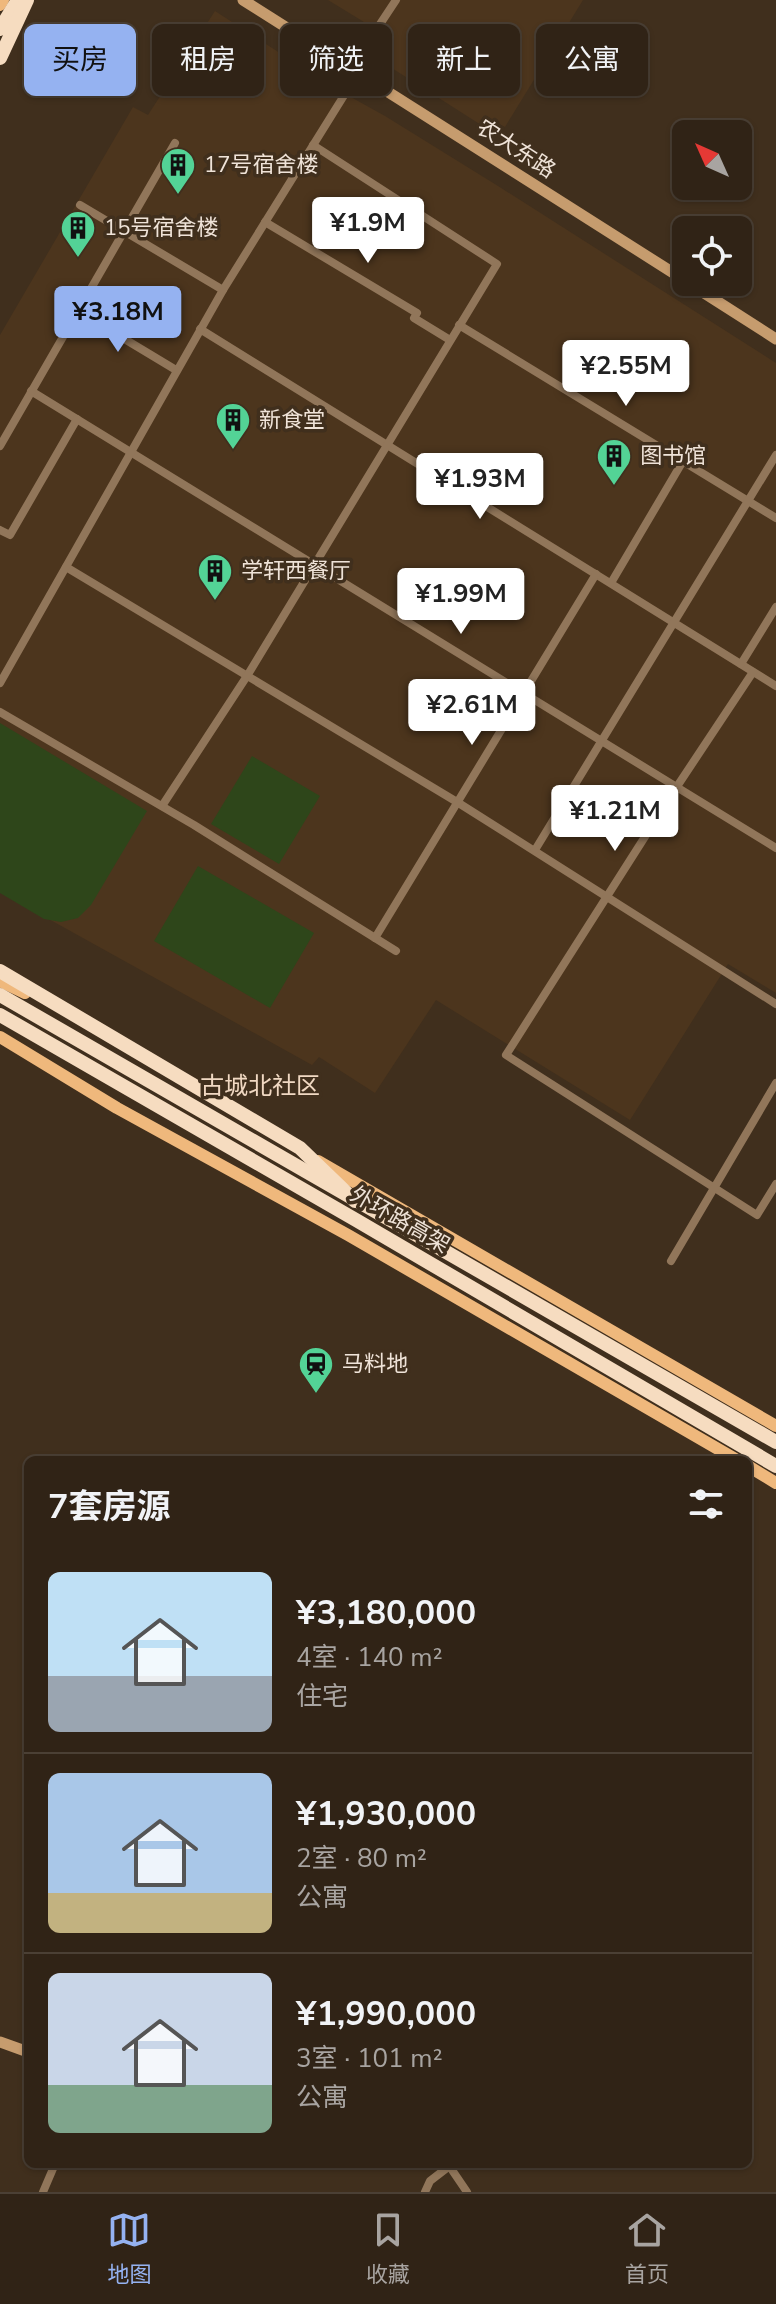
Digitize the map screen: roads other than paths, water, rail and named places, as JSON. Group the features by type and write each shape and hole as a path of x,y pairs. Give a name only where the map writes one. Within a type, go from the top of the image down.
{"highway":[{"path":"0,32 22,0"},
{"path":"0,58 22,0"},
{"path":"0,971 300,1148 355,1201"},
{"name":"外环路高架","path":"0,995 776,1442"},
{"name":"外环路高架","path":"0,1015 776,1466"}],"main road":[{"path":"0,5 3,0"},
{"name":"农大东路","path":"243,0 281,24"},
{"name":"农大东路","path":"392,95 672,272"},
{"name":"农大东路","path":"709,296 776,339"},
{"path":"0,981 83,1020 361,1186 776,1426"},
{"path":"0,1037 117,1108 361,1243 730,1456"},
{"path":"752,1468 776,1483"},
{"path":"0,2042 24,2051"}],"street":[{"path":"382,24 396,0"},
{"path":"0,683 176,370 341,96"},
{"path":"0,446 175,143"},
{"path":"162,806 247,676 497,264 313,145"},
{"path":"80,205 223,290"},
{"path":"265,222 417,313 414,318 450,340"},
{"path":"78,311 176,370"},
{"path":"459,325 776,518"},
{"path":"200,329 776,686"},
{"path":"31,391 776,848"},
{"path":"0,530 10,535 77,419"},
{"path":"535,850 776,455"},
{"path":"611,583 683,461"},
{"path":"66,567 535,850 776,1004"},
{"path":"375,938 596,574"},
{"path":"741,664 776,607"},
{"path":"753,672 506,1055 757,1215 776,1184"},
{"path":"0,712 162,806 396,951"},
{"path":"671,1261 776,1083"},
{"path":"43,2192 53,2168"},
{"path":"425,2192 430,2181 445,2168"},
{"path":"452,2168 467,2192"}],"place":[{"name":"17号宿舍楼","path":"178,196"},
{"name":"15号宿舍楼","path":"78,259"},
{"name":"新食堂","path":"233,451"},
{"name":"图书馆","path":"614,487"},
{"name":"学轩西餐厅","path":"215,602"},
{"name":"马料地","path":"316,1395"}],"district":[{"name":"古城北社区","path":"260,1086"}]}
